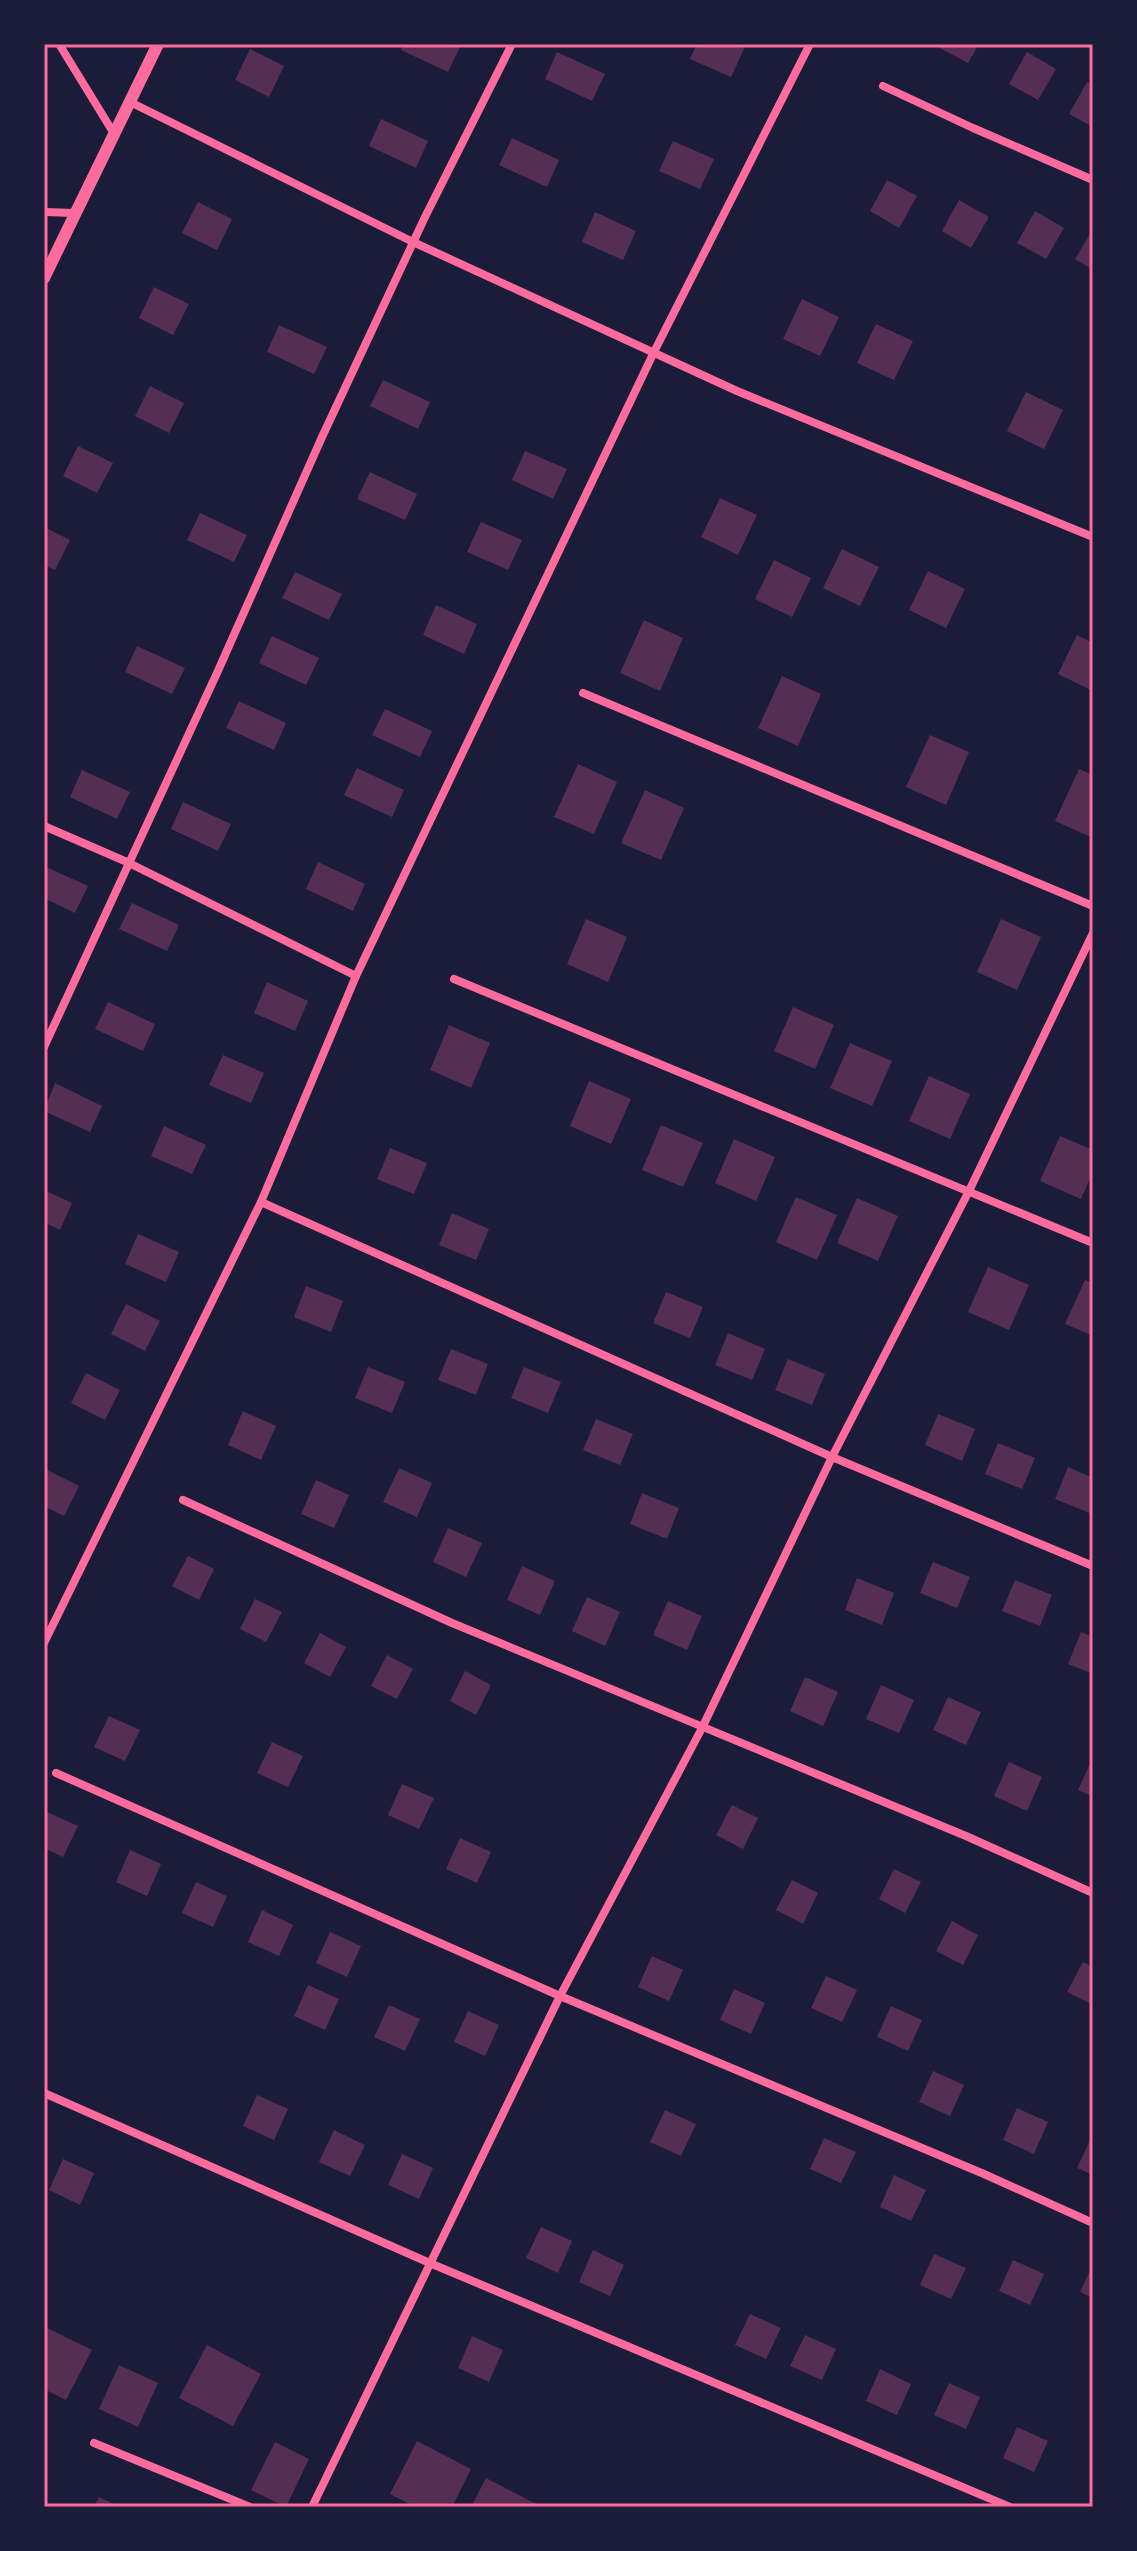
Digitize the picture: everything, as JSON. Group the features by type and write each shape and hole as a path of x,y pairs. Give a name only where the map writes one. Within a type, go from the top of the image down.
{"main road":[{"path":"44,278 158,44"}],"street":[{"path":"59,44 113,132"},
{"path":"44,1047 413,242 512,44"},
{"path":"44,1643 261,1202 356,976 654,352 810,44"},
{"path":"883,86 1093,180"},
{"path":"130,102 413,242 737,391 1093,537"},
{"path":"44,212 74,213"},
{"path":"583,693 1093,906"},
{"path":"44,826 127,862 356,976"},
{"path":"312,2507 560,1996 702,1728 832,1457 969,1191 1093,933"},
{"path":"454,979 1093,1243"},
{"path":"261,1202 832,1457 1093,1566"},
{"path":"183,1500 452,1623 966,1836 1093,1893"},
{"path":"56,1773 560,1996 1093,2223"},
{"path":"44,2093 432,2264 1010,2507"},
{"path":"94,2443 250,2507"}],"building":[{"path":"403,44 461,45 448,72 401,50"},
{"path":"697,44 738,44 745,47 731,77 690,59"},
{"path":"940,44 979,44 968,63 938,47"},
{"path":"250,49 284,66 269,97 235,80"},
{"path":"557,52 605,74 592,101 545,79"},
{"path":"1027,52 1056,69 1038,100 1009,84"},
{"path":"1087,82 1093,86 1093,127 1069,114"},
{"path":"381,119 428,141 416,168 369,146"},
{"path":"512,138 559,160 547,187 499,165"},
{"path":"673,141 714,159 700,189 659,171"},
{"path":"887,180 917,196 899,228 870,211"},
{"path":"959,200 989,217 971,248 942,231"},
{"path":"198,202 232,219 217,250 182,233"},
{"path":"1035,211 1064,228 1046,259 1017,243"},
{"path":"595,212 636,231 623,260 582,242"},
{"path":"1093,229 1093,270 1075,259"},
{"path":"154,287 189,304 173,335 139,318"},
{"path":"802,299 839,317 820,356 783,339"},
{"path":"876,324 913,341 894,380 857,363"},
{"path":"279,325 327,347 314,374 267,352"},
{"path":"383,380 430,402 418,429 370,406"},
{"path":"150,386 184,403 169,433 135,416"},
{"path":"1026,392 1063,410 1044,449 1007,431"},
{"path":"78,446 113,463 97,493 63,476"},
{"path":"525,451 567,469 553,499 512,480"},
{"path":"370,472 417,494 405,520 357,499"},
{"path":"720,498 757,515 738,555 701,537"},
{"path":"200,513 247,535 234,562 187,540"},
{"path":"481,522 522,540 508,570 467,552"},
{"path":"44,527 70,540 55,570 44,565"},
{"path":"842,549 879,567 860,606 823,588"},
{"path":"774,560 811,578 792,617 755,599"},
{"path":"928,571 965,589 946,628 909,610"},
{"path":"295,572 342,594 329,620 282,598"},
{"path":"436,605 477,624 464,654 423,635"},
{"path":"644,620 683,638 660,691 620,673"},
{"path":"1077,635 1093,643 1093,691 1058,674"},
{"path":"272,636 319,658 306,685 259,663"},
{"path":"137,646 185,668 172,694 125,672"},
{"path":"782,676 821,694 798,746 758,728"},
{"path":"239,701 286,723 274,750 226,728"},
{"path":"385,709 432,731 420,757 372,735"},
{"path":"930,735 969,752 946,805 906,787"},
{"path":"578,764 617,782 594,834 554,817"},
{"path":"357,768 404,790 392,817 344,795"},
{"path":"1079,769 1093,775 1093,838 1055,821"},
{"path":"82,770 130,792 117,819 70,797"},
{"path":"645,790 684,808 661,860 621,843"},
{"path":"183,802 231,824 218,851 171,829"},
{"path":"318,862 365,884 353,911 306,889"},
{"path":"44,866 88,886 75,913 44,898"},
{"path":"132,903 179,925 167,951 119,929"},
{"path":"586,919 627,937 608,982 567,964"},
{"path":"1001,919 1041,937 1017,990 977,972"},
{"path":"267,982 308,1001 295,1031 254,1013"},
{"path":"108,1002 155,1024 143,1051 95,1029"},
{"path":"793,1007 834,1025 815,1069 774,1051"},
{"path":"449,1025 490,1043 471,1088 430,1070"},
{"path":"850,1043 892,1061 872,1106 830,1088"},
{"path":"223,1055 264,1073 251,1103 209,1085"},
{"path":"929,1076 970,1094 950,1139 909,1121"},
{"path":"589,1081 631,1099 611,1144 570,1126"},
{"path":"55,1083 102,1106 90,1132 44,1111"},
{"path":"661,1125 703,1143 683,1187 642,1170"},
{"path":"164,1126 206,1145 192,1174 151,1156"},
{"path":"1060,1136 1093,1150 1093,1172 1081,1199 1040,1181"},
{"path":"734,1139 775,1157 756,1201 715,1183"},
{"path":"390,1148 427,1163 414,1194 377,1179"},
{"path":"44,1190 72,1203 60,1230 44,1222"},
{"path":"796,1197 837,1215 817,1260 776,1242"},
{"path":"857,1198 898,1216 878,1261 837,1243"},
{"path":"452,1213 489,1229 476,1260 439,1245"},
{"path":"138,1234 179,1252 166,1282 125,1264"},
{"path":"988,1267 1029,1285 1009,1330 968,1312"},
{"path":"1085,1280 1093,1283 1093,1336 1065,1324"},
{"path":"306,1286 343,1301 331,1332 294,1317"},
{"path":"666,1292 703,1307 690,1338 653,1323"},
{"path":"126,1304 160,1321 145,1351 111,1334"},
{"path":"728,1333 765,1349 752,1380 715,1365"},
{"path":"451,1349 488,1364 476,1395 438,1380"},
{"path":"788,1359 825,1374 812,1405 775,1390"},
{"path":"368,1367 405,1382 392,1413 355,1398"},
{"path":"524,1367 561,1382 548,1413 511,1398"},
{"path":"86,1373 120,1390 105,1420 71,1403"},
{"path":"243,1411 276,1426 261,1460 228,1445"},
{"path":"938,1414 975,1429 962,1461 925,1445"},
{"path":"596,1419 633,1434 620,1465 583,1450"},
{"path":"998,1443 1035,1458 1022,1489 985,1474"},
{"path":"1068,1467 1093,1478 1092,1514 1055,1499"},
{"path":"399,1468 432,1483 417,1517 383,1502"},
{"path":"45,1469 79,1486 64,1516 44,1506"},
{"path":"316,1480 349,1495 334,1528 301,1514"},
{"path":"642,1493 679,1508 667,1539 630,1524"},
{"path":"448,1528 482,1543 466,1577 433,1562"},
{"path":"188,1556 214,1569 199,1600 172,1586"},
{"path":"933,1562 970,1577 957,1608 920,1593"},
{"path":"522,1566 555,1581 540,1615 507,1600"},
{"path":"857,1578 894,1593 882,1625 845,1610"},
{"path":"1015,1580 1052,1595 1040,1626 1002,1611"},
{"path":"587,1597 620,1612 605,1646 572,1631"},
{"path":"255,1599 282,1612 266,1642 240,1629"},
{"path":"668,1601 702,1616 687,1650 653,1635"},
{"path":"1081,1632 1093,1637 1093,1674 1068,1664"},
{"path":"320,1633 346,1647 330,1677 304,1663"},
{"path":"387,1655 413,1669 397,1699 371,1686"},
{"path":"465,1671 491,1685 476,1715 450,1701"},
{"path":"805,1677 838,1692 823,1726 790,1711"},
{"path":"881,1685 914,1700 899,1733 866,1719"},
{"path":"948,1697 981,1712 966,1745 933,1730"},
{"path":"109,1716 140,1730 125,1761 94,1747"},
{"path":"272,1742 303,1756 288,1787 257,1773"},
{"path":"1093,1757 1093,1797 1078,1790"},
{"path":"1009,1762 1042,1777 1027,1811 994,1796"},
{"path":"402,1784 434,1798 419,1829 388,1815"},
{"path":"732,1805 758,1818 743,1849 716,1835"},
{"path":"47,1812 78,1826 63,1857 44,1848 44,1818"},
{"path":"460,1838 491,1852 477,1883 446,1869"},
{"path":"130,1850 161,1864 147,1896 116,1882"},
{"path":"894,1869 921,1882 905,1913 879,1899"},
{"path":"792,1880 818,1893 803,1924 776,1910"},
{"path":"196,1882 227,1896 213,1927 182,1913"},
{"path":"262,1910 293,1925 279,1956 248,1942"},
{"path":"952,1921 978,1935 963,1965 936,1951"},
{"path":"330,1932 361,1946 347,1977 316,1963"},
{"path":"652,1956 683,1970 669,2001 638,1987"},
{"path":"1083,1962 1093,1967 1093,2005 1067,1992"},
{"path":"826,1976 857,1990 842,2022 811,2008"},
{"path":"308,1985 339,1999 325,2030 294,2016"},
{"path":"734,1989 765,2003 751,2034 720,2020"},
{"path":"389,2005 420,2019 405,2051 374,2037"},
{"path":"891,2006 922,2020 908,2051 877,2037"},
{"path":"468,2011 499,2025 485,2056 454,2042"},
{"path":"933,2071 964,2085 950,2116 919,2102"},
{"path":"257,2095 288,2109 274,2140 243,2126"},
{"path":"1017,2108 1048,2122 1034,2154 1003,2140"},
{"path":"665,2110 696,2124 681,2156 650,2142"},
{"path":"334,2130 365,2145 350,2176 319,2162"},
{"path":"1093,2134 1093,2175 1077,2168"},
{"path":"824,2138 856,2152 841,2183 810,2169"},
{"path":"402,2154 433,2168 419,2199 388,2185"},
{"path":"63,2159 94,2173 80,2205 49,2190"},
{"path":"894,2175 926,2190 911,2221 880,2207"},
{"path":"541,2227 572,2241 558,2273 526,2258"},
{"path":"593,2250 624,2265 610,2296 579,2282"},
{"path":"934,2254 966,2268 951,2299 920,2285"},
{"path":"1013,2260 1044,2274 1030,2305 999,2291"},
{"path":"1093,2264 1093,2298 1080,2292"},
{"path":"750,2314 781,2328 766,2359 735,2345"},
{"path":"47,2328 92,2350 66,2400 44,2389 44,2334"},
{"path":"805,2335 836,2349 822,2380 790,2366"},
{"path":"472,2336 503,2350 489,2382 458,2368"},
{"path":"207,2345 261,2374 233,2426 179,2398"},
{"path":"119,2365 158,2383 138,2427 99,2409"},
{"path":"880,2369 911,2384 897,2415 866,2401"},
{"path":"949,2383 980,2397 966,2429 934,2415"},
{"path":"1017,2427 1048,2441 1034,2472 1003,2458"},
{"path":"417,2441 471,2469 452,2507 415,2507 390,2494"},
{"path":"275,2442 309,2459 286,2507 251,2490"},
{"path":"486,2478 542,2507 471,2507"},
{"path":"99,2497 120,2507 94,2507"}]}
